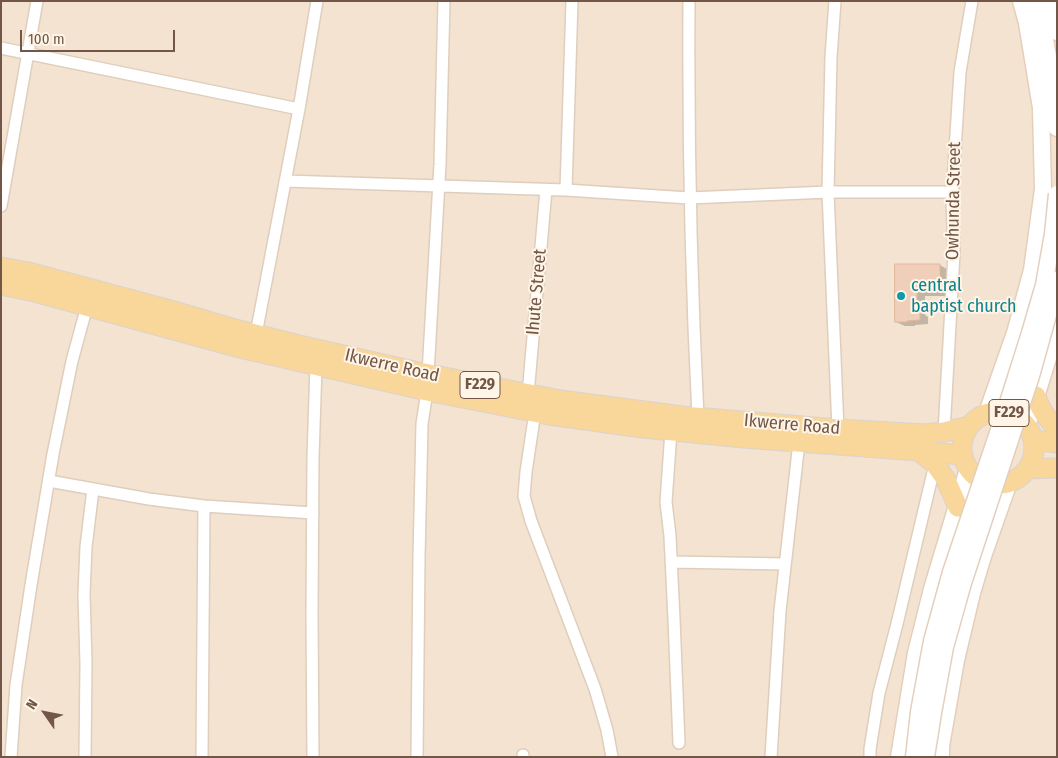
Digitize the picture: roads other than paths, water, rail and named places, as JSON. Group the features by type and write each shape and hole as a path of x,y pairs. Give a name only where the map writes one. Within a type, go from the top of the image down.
{"main road":[{"path":"987,413 1015,333 1032,270 1043,189 1041,108 1027,23 1020,1"},
{"path":"1034,1 1044,34 1054,90 1057,128"},
{"path":"1049,1 1057,32"},
{"path":"926,757 945,647 1044,285 1053,234 1057,194"},
{"name":"Ikwerre Road","path":"2,282 28,272 536,412 671,431 918,451 965,462"},
{"path":"914,757 932,640 952,572 1038,352 1057,280"},
{"name":"Ikwerre Road","path":"2,282 240,348 316,366 427,383 528,394 698,417 838,429 925,434 944,432 968,426"},
{"path":"1015,333 1019,345 1034,354 1044,352 1055,336"},
{"path":"1031,433 1036,396 1055,336"},
{"path":"1036,396 1042,412 1057,429"},
{"name":"F229","path":"1009,482 1002,484 987,483 974,475 965,462 962,440 968,426 980,416 994,411 1009,413 1022,421 1031,433 1034,448 1034,455 1027,469"},
{"name":"F229","path":"1031,433 1057,443"},
{"path":"918,451 934,464 945,478 958,507"},
{"path":"899,757 916,653 932,589 958,507 965,462"},
{"path":"941,757 941,746 956,660 972,593 1009,482 1022,475 1027,469 1057,468"},
{"path":"944,549 952,542 967,542 978,553 981,563"}],"street":[{"path":"1,206 37,1"},
{"path":"256,334 299,109 317,1"},
{"path":"417,757 422,424 427,383 438,186 444,1"},
{"path":"566,190 572,1"},
{"path":"689,1 689,198 692,309 698,417"},
{"path":"835,1 828,192 838,429"},
{"name":"Owhunda Street","path":"944,432 954,253 953,192 960,72 972,1"},
{"path":"1,48 299,109"},
{"path":"285,181 566,190 689,198 828,192 953,192"},
{"name":"Ihute Street","path":"528,394 546,190"},
{"path":"11,757 16,685 31,585 72,362 87,306"},
{"path":"313,757 312,457 316,366"},
{"path":"536,412 524,496 531,521 595,689 607,730 612,757"},
{"path":"671,431 666,502 671,562 679,742"},
{"path":"771,757 780,611 799,442"},
{"path":"870,757 879,693 898,624 934,464"},
{"path":"49,481 149,499 204,506 313,513"},
{"path":"85,757 86,664 84,594 86,546 93,489"},
{"path":"202,757 204,506"},
{"path":"671,562 785,564"}],"place":[{"name":"central baptist church","path":"901,296"}]}
